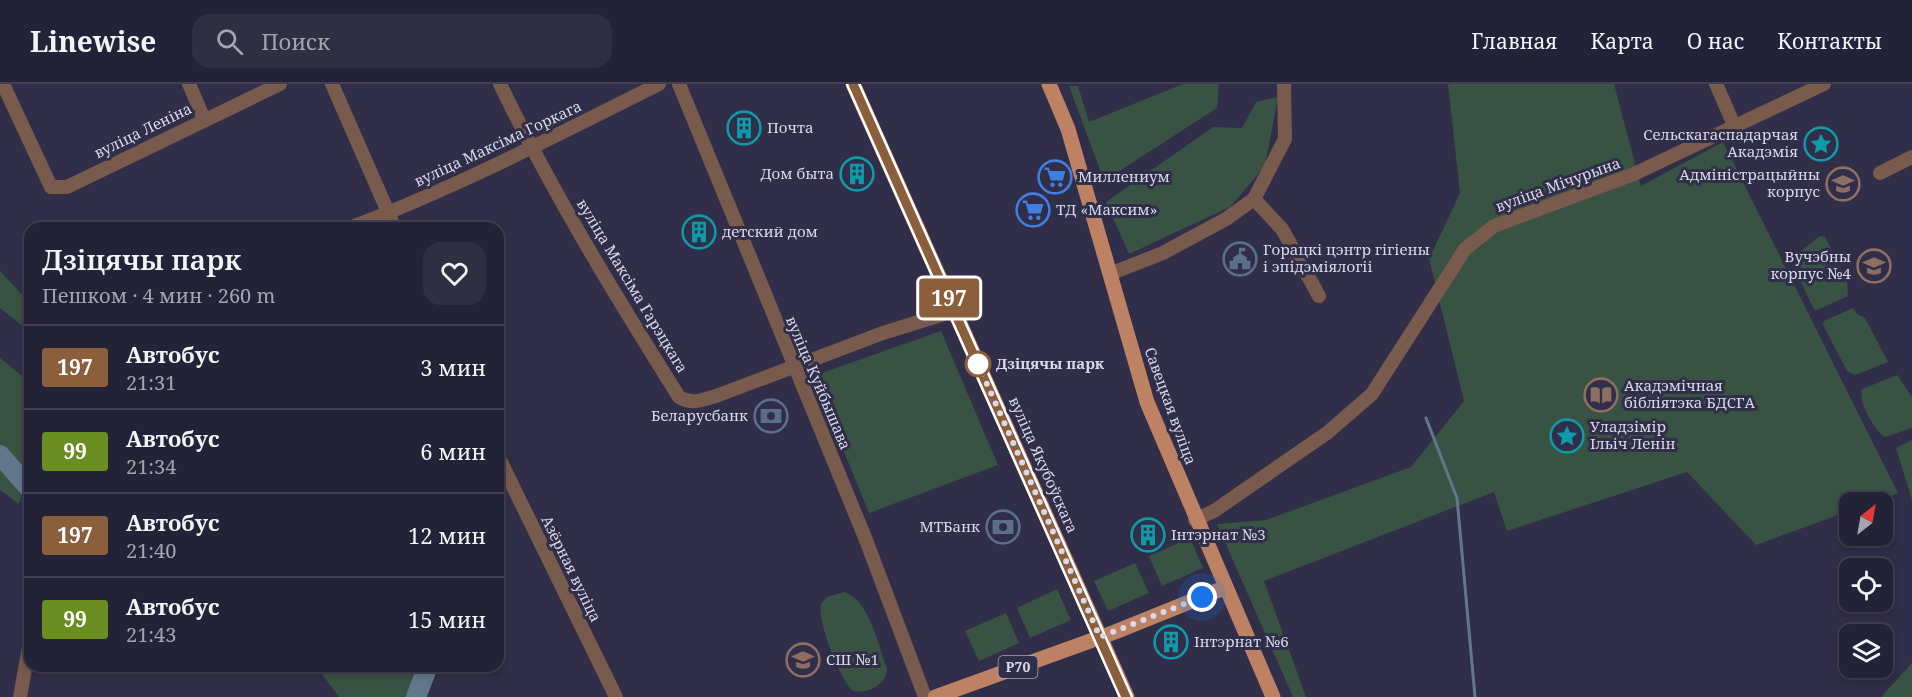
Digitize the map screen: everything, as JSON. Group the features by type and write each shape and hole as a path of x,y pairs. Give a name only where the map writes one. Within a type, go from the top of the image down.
{"main road":[{"name":"вуліца Якубоўскага","path":"853,84 1126,697"},
{"name":"Савецкая вуліца","path":"1049,84 1068,129 1112,273 1132,358 1147,402 1195,520 1272,697"},
{"path":"1100,637 1224,588"},
{"name":"Р70","path":"935,697 1100,637"}],"street":[{"name":"вуліца Леніна","path":"3,84 51,187 67,187 280,84"},
{"path":"189,84 204,119"},
{"path":"332,84 392,222"},
{"name":"вуліца Максіма Гарэцкага","path":"500,84 531,148 679,397 693,403 883,333 940,315"},
{"name":"вуліца Максіма Горкага","path":"365,222 531,148 659,84"},
{"name":"вуліца Куйбышава","path":"678,84 866,540 925,697"},
{"path":"1112,273 1163,253 1226,219 1254,199 1285,139 1284,84"},
{"path":"1716,84 1734,125"},
{"name":"вуліца Мічурына","path":"1195,520 1214,511 1327,433 1372,393 1465,249 1494,226 1634,174 1824,84"},
{"path":"1880,173 1912,156"},
{"path":"1254,199 1282,229 1319,296"},
{"name":"Азёрная вуліца","path":"504,468 616,697"},
{"path":"20,697 25,672"}],"green space":[{"path":"1183,84 1219,84 1217,108 1104,181 1069,86 1078,86 1089,122"},
{"path":"1448,84 1614,84 1641,186 1723,142 1898,493 1893,495 1893,492 1839,492 1839,515 1756,545 1687,472 1507,531 1494,492 1264,581 1306,697 1293,697 1217,524 1266,520 1411,467 1464,401 1429,259 1460,193"},
{"path":"1278,97 1265,166 1230,207 1129,254 1106,202 1213,127 1242,128 1256,102"},
{"path":"1820,236 1825,237 1847,281 1848,296 1817,310 1814,309 1791,262 1793,257"},
{"path":"0,271 24,297 24,327 0,308"},
{"path":"1853,308 1857,314 1865,318 1888,362 1855,375 1847,371 1823,325 1824,321"},
{"path":"941,331 998,465 869,513 813,376"},
{"path":"0,358 24,377 24,487 19,504 0,490"},
{"path":"1897,375 1912,397 1912,428 1885,437 1868,415 1861,394 1862,389"},
{"path":"1912,440 1912,500 1896,448"},
{"path":"1190,538 1203,568 1162,586 1149,556"},
{"path":"1135,563 1149,593 1108,611 1094,581"},
{"path":"1057,589 1071,620 1030,638 1017,608"},
{"path":"844,592 853,597 867,614 887,669 880,684 870,690 853,691 848,685 831,650 822,623 821,604 827,597"},
{"path":"1006,613 1019,643 979,661 965,631"},
{"path":"1912,663 1912,697 1881,697"},
{"path":"320,672 419,672 412,697 339,697"}],"waterway":[{"path":"1426,418 1457,498 1475,697"},
{"path":"0,455 24,482"},
{"path":"416,697 426,672"}],"bus line":[{"name":"197","path":"853,84 875,138 938,273 1126,697"}],"place":[{"name":"Почта","path":"744,128"},
{"name":"Сельскагаспадарчая Акадэмія","path":"1821,144"},
{"name":"Дом быта","path":"857,174"},
{"name":"Миллениум","path":"1055,177"},
{"name":"Адміністрацыйны корпус","path":"1843,184"},
{"name":"ТД «Максим»","path":"1033,210"},
{"name":"детский дом","path":"699,232"},
{"name":"Горацкі цэнтр гігіены і эпідэміялогіі","path":"1240,259"},
{"name":"Вучэбны корпус №4","path":"1874,266"},
{"name":"Дзіцячы парк","path":"978,364"},
{"name":"Акадэмічная бібліятэка БДСГА","path":"1601,395"},
{"name":"Беларусбанк","path":"771,416"},
{"name":"Уладзімір Ільіч Ленін","path":"1567,436"},
{"name":"МТБанк","path":"1003,527"},
{"name":"Інтэрнат №3","path":"1148,535"},
{"name":"Інтэрнат №6","path":"1171,642"},
{"name":"СШ №1","path":"803,660"}],"route":[{"path":"978,364 1100,637 1202,597"}]}
